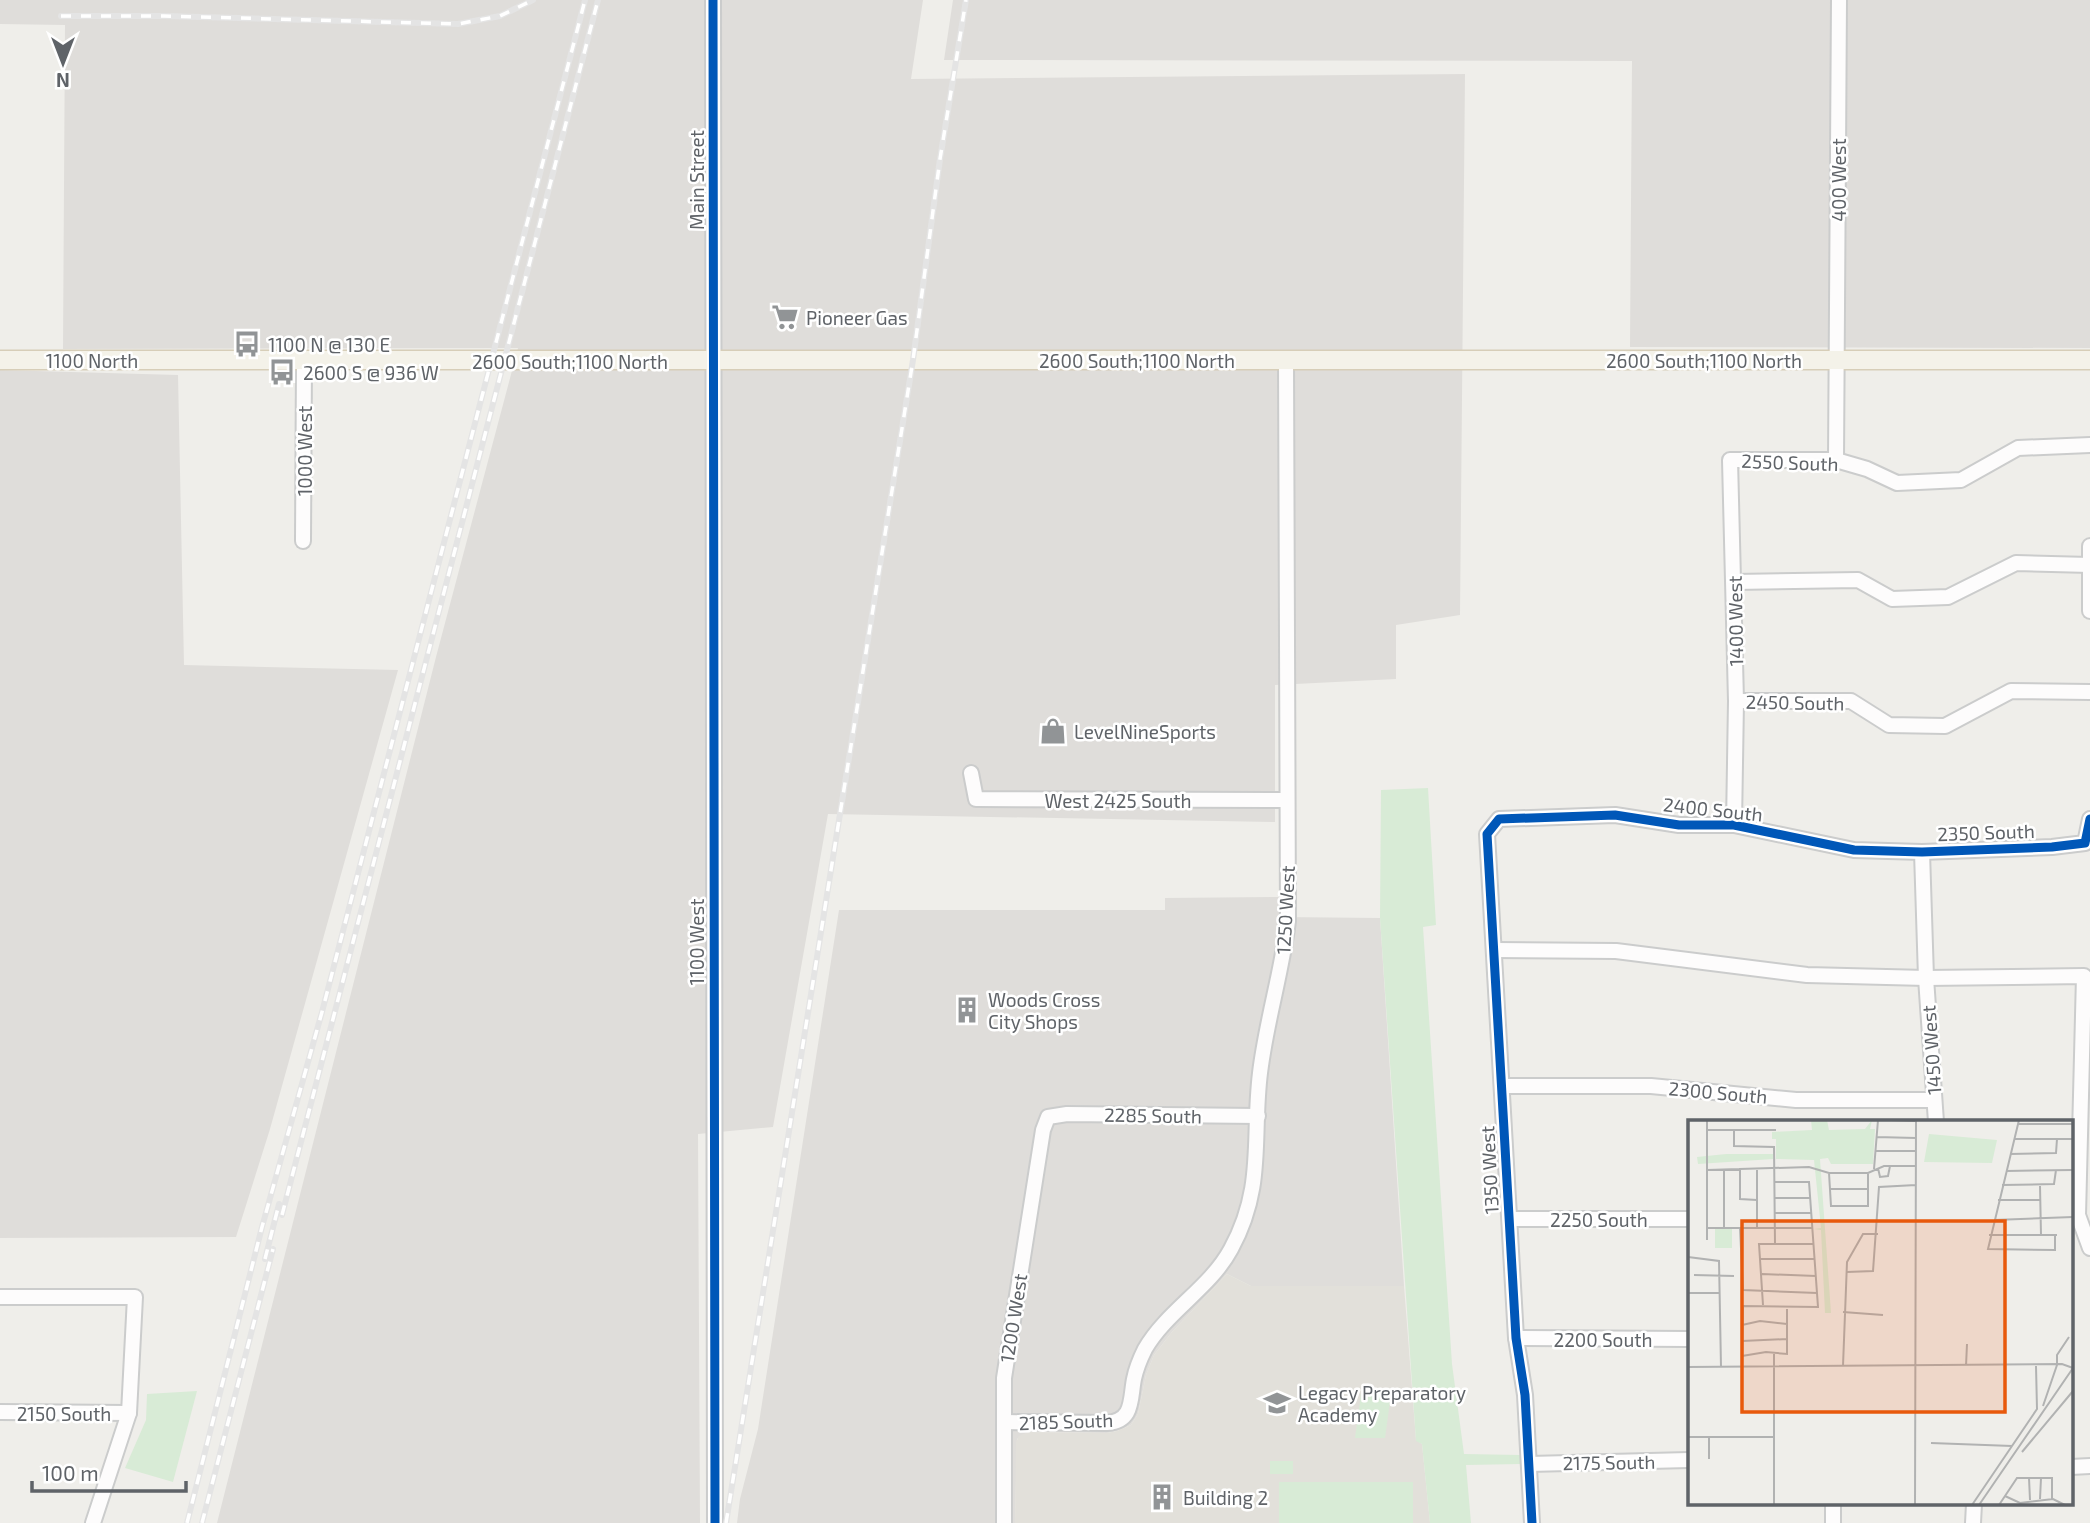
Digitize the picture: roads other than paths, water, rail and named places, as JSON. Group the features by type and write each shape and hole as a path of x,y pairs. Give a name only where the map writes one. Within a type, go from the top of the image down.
{"main road":[{"name":"1100 North","path":"0,360 185,360"},
{"name":"2600 South;1100 North","path":"185,360 2090,360"}],"street":[{"name":"Main Street","path":"713,0 713,361"},
{"name":"400 West","path":"1836,460 1839,0"},
{"name":"1000 West","path":"303,541 304,360"},
{"name":"1250 West","path":"1126,1416 1130,1409 1136,1369 1149,1343 1226,1259 1243,1226 1256,1175 1260,1072 1288,921 1286,360"},
{"name":"1100 West","path":"713,361 715,1523"},
{"name":"2550 South","path":"1730,460 1836,460 1867,468 1897,482 1961,480 2018,448 2090,446"},
{"name":"1400 West","path":"1730,460 1736,701 1734,825"},
{"path":"2090,547 2090,611"},
{"path":"1734,582 1858,580 1892,599 1948,597 2016,563 2090,565"},
{"name":"2450 South","path":"1736,701 1851,701 1889,725 1945,726 2011,691 2090,692"},
{"name":"West 2425 South","path":"971,773 976,799 1287,800"},
{"name":"2400 South","path":"1499,819 1615,815 1679,825 1734,825 1854,850 1922,852"},
{"name":"1350 West","path":"1499,819 1488,834 1516,1338 1525,1395 1532,1523"},
{"name":"2350 South","path":"1926,978 1922,852 2052,848 2085,843 2090,819"},
{"path":"1494,950 1616,951 1807,975 1926,978 2084,976 2078,1216 2090,1248"},
{"name":"1450 West","path":"1926,978 1936,1120"},
{"name":"2300 South","path":"1502,1086 1650,1086 1796,1100 1934,1100"},
{"name":"2285 South","path":"1048,1116 1258,1116"},
{"name":"1200 West","path":"1004,1523 1006,1363 1043,1129 1048,1116"},
{"name":"2250 South","path":"1510,1219 1688,1219"},
{"path":"0,1297 135,1297 129,1413 93,1523"},
{"name":"2200 South","path":"1516,1338 1688,1339"},
{"name":"2150 South","path":"0,1412 129,1413"},
{"name":"2185 South","path":"1004,1422 1107,1423 1118,1422 1126,1416"},
{"name":"2175 South","path":"1528,1464 1688,1460"},
{"path":"2072,1466 2090,1466"}],"railway":[{"path":"61,16 458,24 500,16 533,0"},
{"path":"187,1523 262,1227 322,1012 585,0"},
{"path":"282,1215 598,0"},
{"path":"726,1523 913,360 940,159 966,0"},
{"path":"265,1259 279,1204"},
{"path":"202,1523 273,1249"}],"place":[{"name":"Pioneer Gas","path":"785,317"},
{"name":"1100 N @ 130 E","path":"247,344"},
{"name":"2600 S @ 936 W","path":"282,372"},
{"name":"LevelNineSports","path":"1053,731"},
{"name":"Woods Cross City Shops","path":"967,1010"},
{"name":"Legacy Preparatory Academy","path":"1277,1403"},
{"name":"Building 2","path":"1162,1497"}]}
